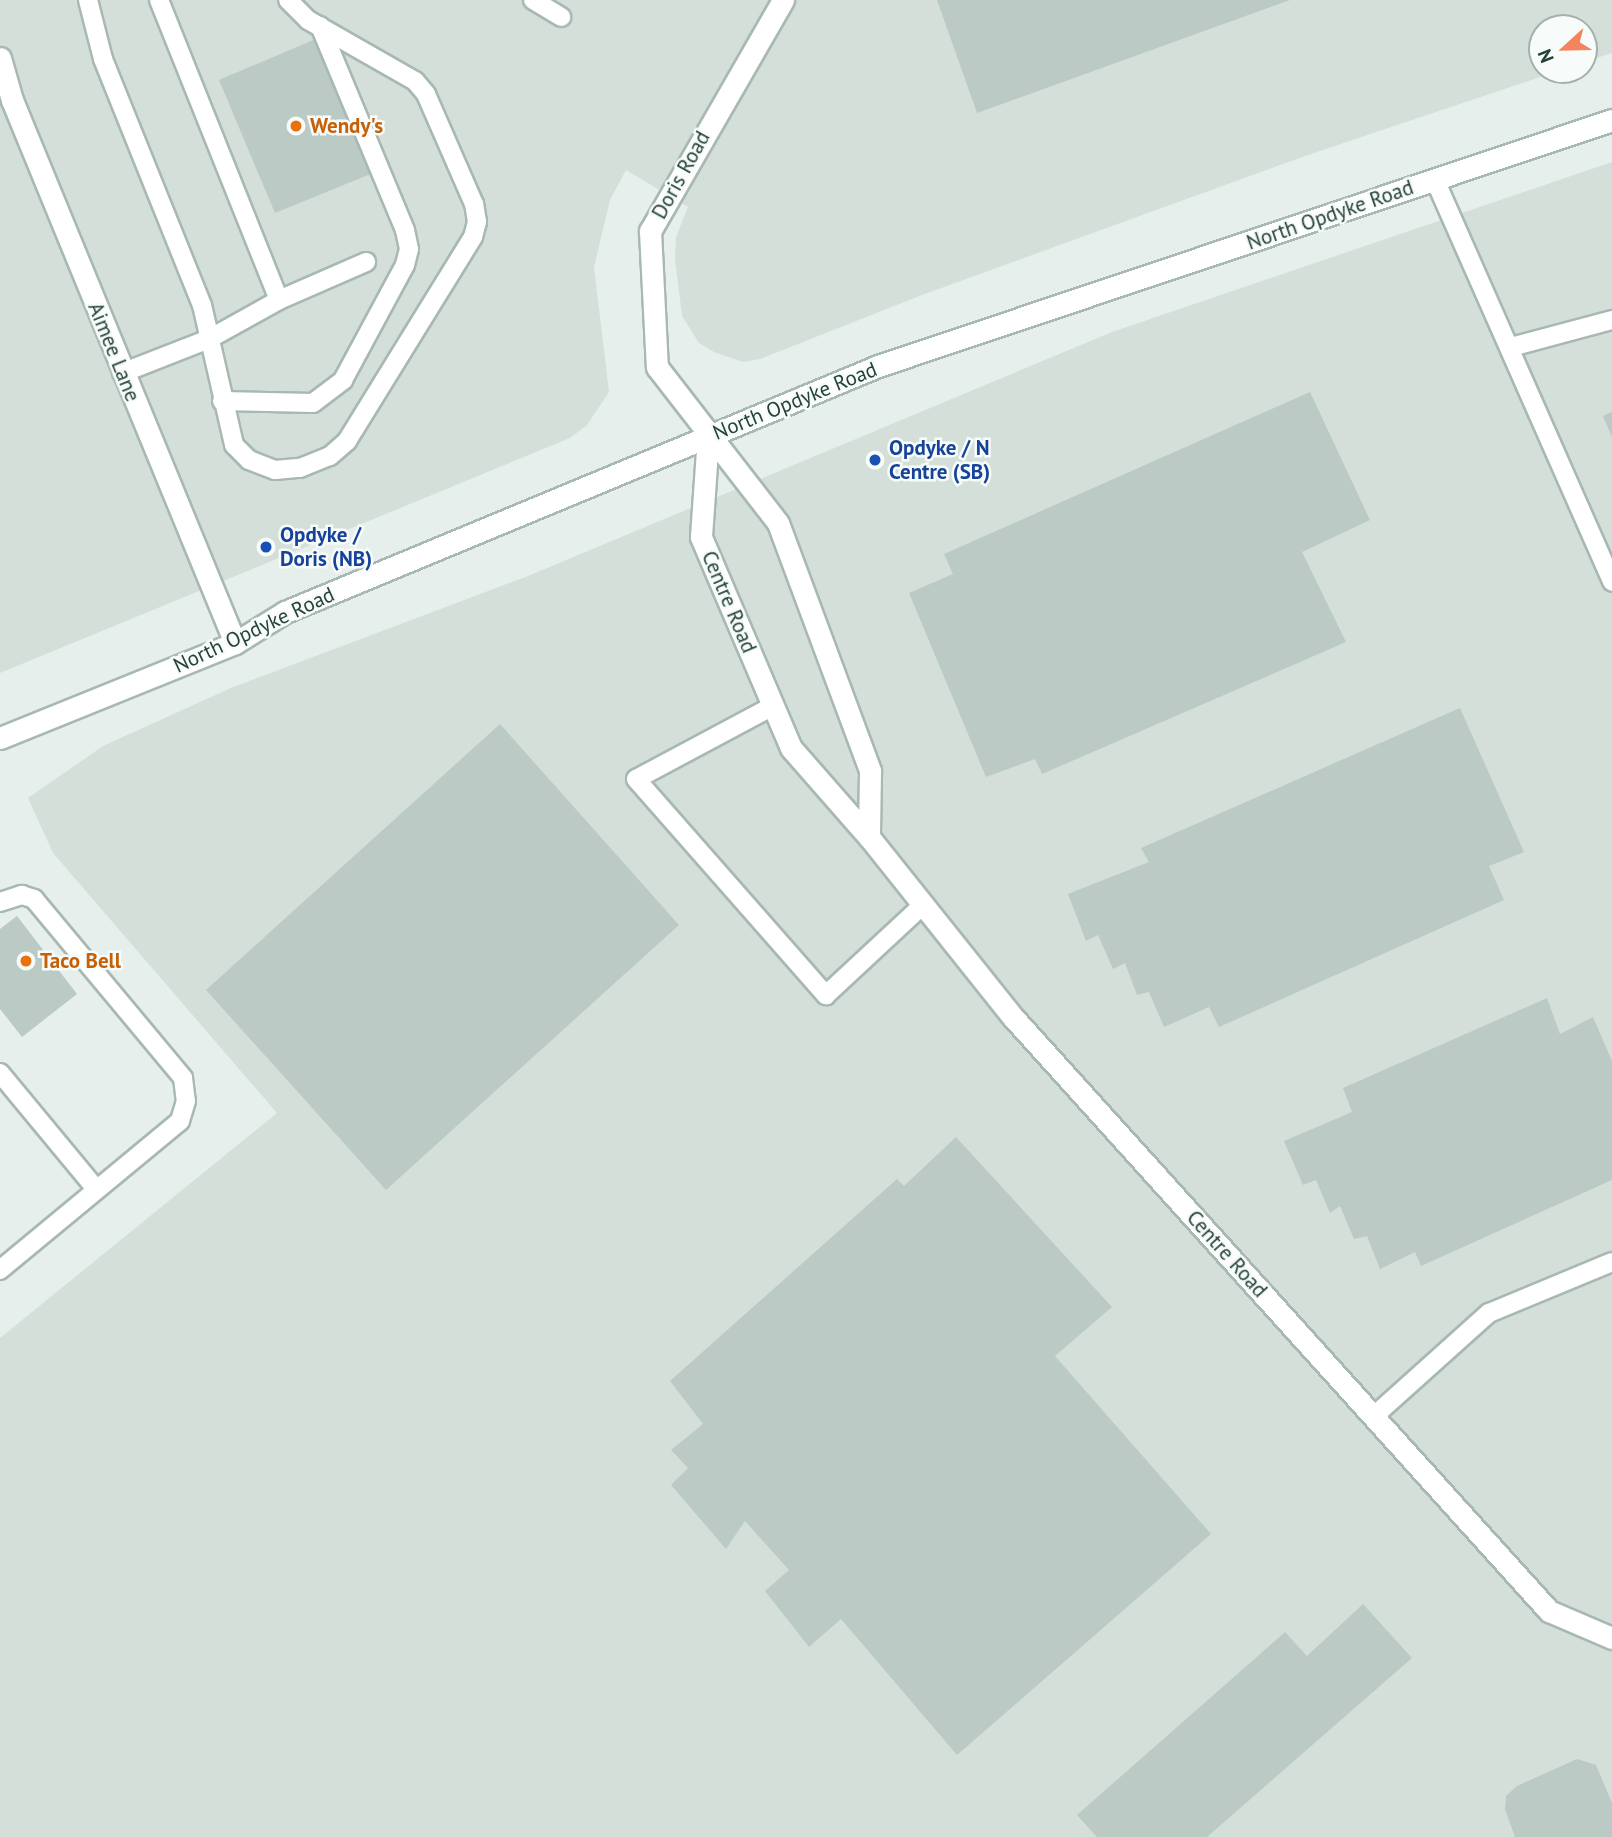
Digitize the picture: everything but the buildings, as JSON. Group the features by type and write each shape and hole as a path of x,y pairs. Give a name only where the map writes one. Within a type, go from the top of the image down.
{"street":[{"name":"Doris Road","path":"708,436 657,367 650,231 783,0"},
{"name":"Aimee Lane","path":"0,58 12,100 235,643"},
{"name":"North Opdyke Road","path":"0,738 235,643 285,612 878,366 1612,120"},
{"name":"Centre Road","path":"708,436 701,537 791,748 869,837 1020,1025 1549,1611 1612,1638"},
{"path":"708,436 778,523 870,771 869,837"}],"lane":[{"path":"88,0 103,59 202,305 234,445 249,460 275,470 300,468 330,456 347,441 473,237 477,222 474,204 426,94 415,81 298,12 288,0"},
{"path":"159,0 279,300"},
{"path":"533,0 561,17"},
{"path":"222,401 313,403 343,380 405,265 409,249 405,230 320,26"},
{"path":"1435,180 1511,347 1612,582"},
{"path":"122,373 209,338 279,300 366,262"},
{"path":"1511,347 1612,320"},
{"path":"773,706 636,779 826,995 923,905"},
{"path":"0,902 22,895 34,899 183,1078 186,1101 180,1121 3,1261"},
{"path":"0,1073 96,1189"},
{"path":"1373,1416 1489,1313 1612,1262"}],"shaded area":[{"path":"0,0 1612,0 1612,53 1598,58 1598,14 1528,14 1528,81 1305,156 922,295 760,359 743,362 714,352 699,343 682,316 675,259 676,237 688,207 626,170 610,200 594,267 609,392 587,425 570,438 0,673"},
{"path":"1612,162 1612,1837 0,1837 0,1338 277,1113 53,853 28,798 103,746 231,688 528,576 1112,332"}],"place":[{"name":"Wendy's","path":"296,126"},
{"name":"Opdyke / N Centre (SB)","path":"875,460"},
{"name":"Opdyke / Doris (NB)","path":"266,547"},
{"name":"Taco Bell","path":"26,961"}]}
